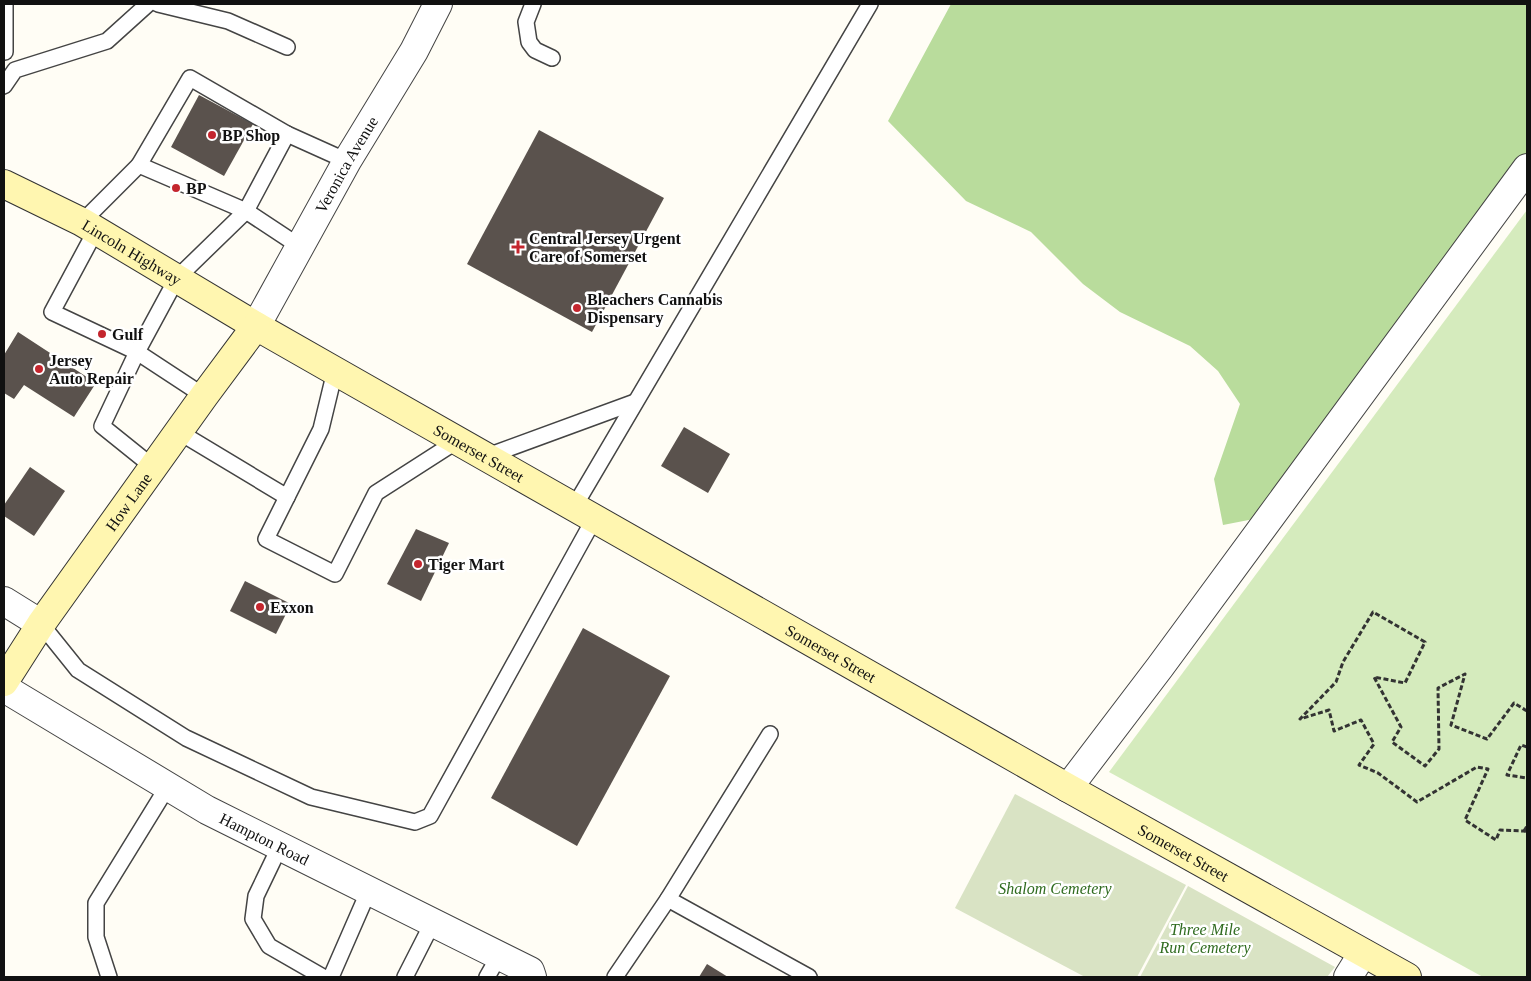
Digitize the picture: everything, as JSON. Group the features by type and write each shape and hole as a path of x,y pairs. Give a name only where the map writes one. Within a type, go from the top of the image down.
{"main road":[{"name":"Lincoln Highway","path":"4,184 89,226 256,326"},
{"name":"Somerset Street","path":"256,326 1068,788 1407,977"},
{"name":"How Lane","path":"4,682 41,624 256,326"}],"street":[{"name":"Veronica Avenue","path":"256,326 347,161 414,51 438,4"},
{"path":"1068,788 1160,667 1527,168"},
{"path":"4,601 41,624"},
{"name":"Hampton Road","path":"4,688 207,810 433,922 493,966 530,971 532,977"},
{"path":"1348,977 1363,953"}],"lane":[{"path":"4,4 4,52 15,70"},
{"path":"4,86 15,70 107,41 148,4"},
{"path":"158,4 228,21 287,47"},
{"path":"533,4 526,22 529,42 534,50 552,58"},
{"path":"41,624 78,670 186,738 311,798 415,822 430,816 584,513 635,402 870,4"},
{"path":"204,396 137,352 52,312 89,226 139,165 190,78 287,134 347,161"},
{"path":"154,467 102,426 137,352 177,278 246,211 287,134"},
{"path":"139,165 246,211 299,246"},
{"path":"335,371 321,429 266,539 335,574 376,493 457,441"},
{"path":"485,457 635,402"},
{"path":"179,432 287,497"},
{"path":"615,977 668,899 770,734"},
{"path":"109,977 96,937 96,903 168,786"},
{"path":"280,846 256,896 253,919 269,946 323,977"},
{"path":"331,977 369,890"},
{"path":"668,899 809,977"},
{"path":"405,977 433,922"}],"path":[{"path":"1527,711 1514,703 1487,738 1451,724 1465,674 1438,688 1439,749 1425,766 1392,742 1401,727 1374,677 1405,683 1425,642 1373,612 1344,662 1336,682 1300,719 1329,710 1334,731 1361,720 1374,744 1359,765 1378,773 1417,802 1477,766 1488,769 1465,820 1496,840 1500,830 1526,832 1527,826"},
{"path":"1527,747 1521,745 1507,775 1527,778"}],"green space":[{"path":"951,4 1527,4 1527,157 1264,517 1223,525 1214,479 1240,404 1218,371 1190,346 1120,312 1083,284 1031,232 966,201 888,121"},
{"path":"1527,210 1527,977 1483,977 1109,772"},
{"name":"Shalom Cemetery","path":"1015,794 1186,885 1137,977 1085,977 955,908"},
{"name":"Three Mile Run Cemetery","path":"1188,886 1335,967 1327,977 1140,977"}],"building":[{"name":"BP Shop","path":"199,95 253,124 224,176 171,147"},
{"path":"539,130 664,198 592,332 467,264"},
{"name":"Jersey Auto Repair","path":"18,332 96,383 74,417 24,385 14,399 4,393 4,355"},
{"path":"684,427 730,454 708,493 661,466"},
{"path":"30,467 65,491 34,536 4,516 4,505"},
{"name":"Tiger Mart","path":"416,529 449,543 421,601 387,584"},
{"name":"Exxon","path":"245,581 291,604 276,634 230,611"},
{"path":"583,628 670,676 577,846 491,798"},
{"path":"707,964 728,977 699,977"}],"place":[{"name":"BP Shop","path":"212,135"},
{"name":"BP","path":"176,188"},
{"name":"Central Jersey Urgent Care of Somerset","path":"518,247"},
{"name":"Bleachers Cannabis Dispensary","path":"577,308"},
{"name":"Gulf","path":"102,334"},
{"name":"Jersey Auto Repair","path":"39,369"},
{"name":"Tiger Mart","path":"418,564"},
{"name":"Exxon","path":"260,607"}]}
